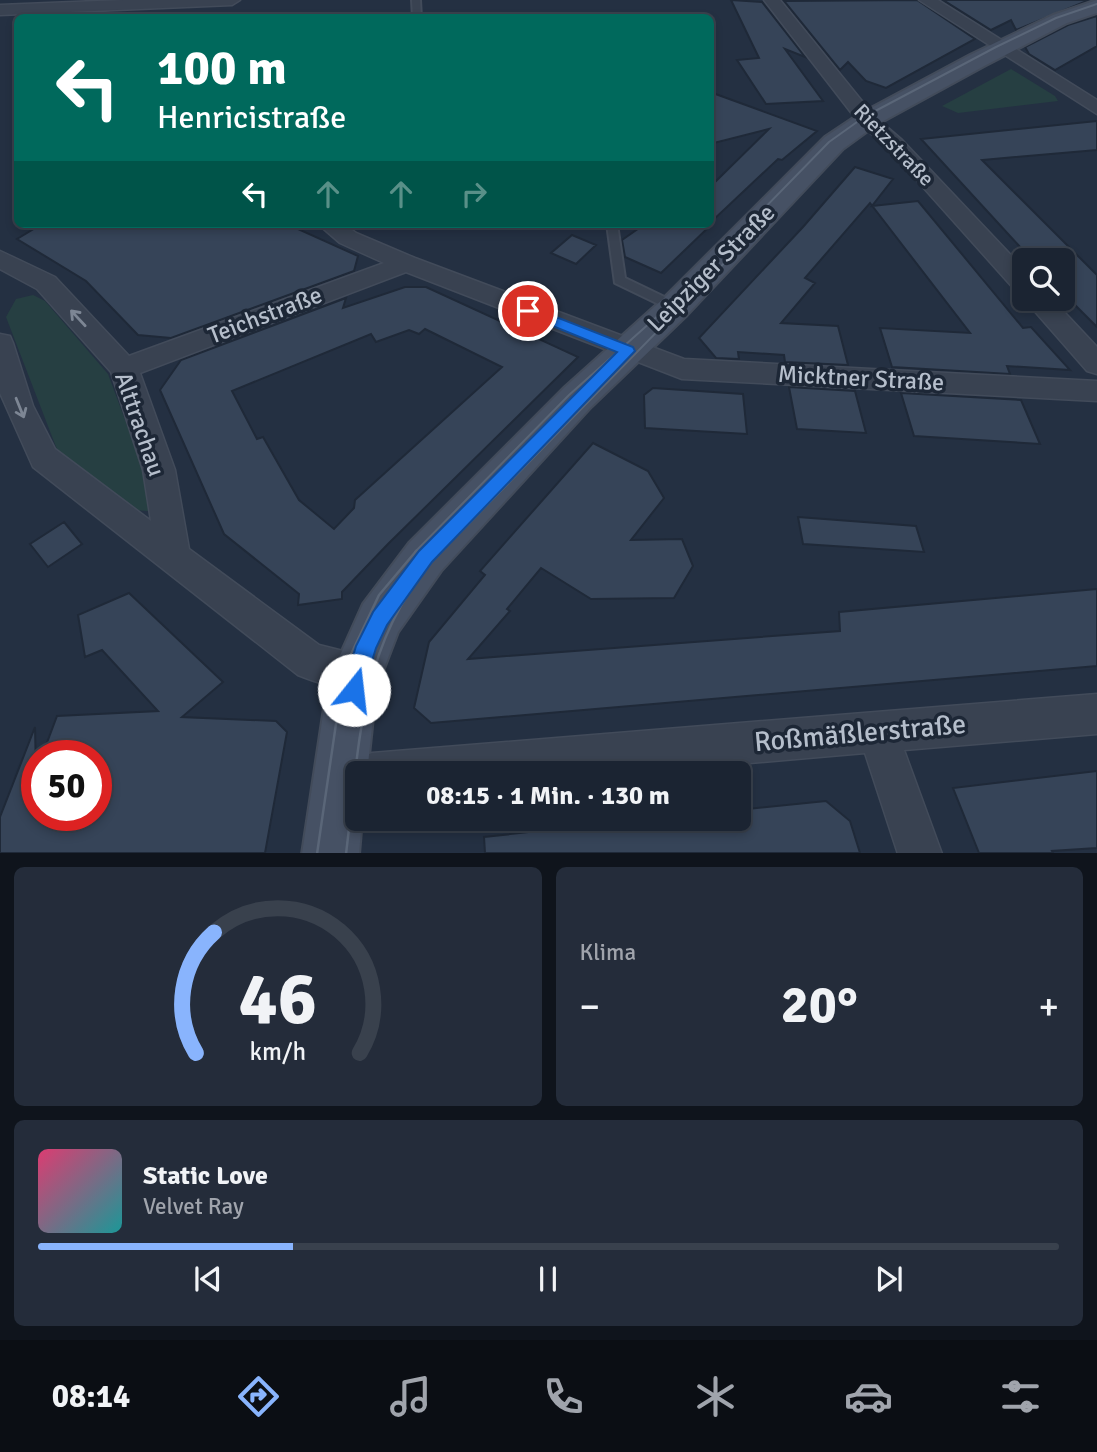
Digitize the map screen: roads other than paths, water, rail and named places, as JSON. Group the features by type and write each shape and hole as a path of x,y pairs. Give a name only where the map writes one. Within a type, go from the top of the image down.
{"main road":[{"name":"Leipziger Straße","path":"356,761 358,671 380,619 425,556 627,351 675,307 816,160 867,120 999,49 1060,19 1097,6"},
{"name":"Leipziger Straße","path":"330,853 345,808"}],"street":[{"path":"8,7 232,0"},
{"name":"Rietzstraße","path":"772,0 867,120 895,144 1012,271"},
{"path":"928,0 999,49 1097,108"},
{"name":"Micktner Straße","path":"334,228 348,238 406,262 627,351 682,369 1097,391"},
{"name":"Alttrachau","path":"0,259 46,283 124,368 159,470 174,559"},
{"name":"Teichstraße","path":"124,368 406,262"},
{"path":"1048,311 1097,364"},
{"path":"0,343 18,406 44,458 311,662 358,671"},
{"name":"Roßmäßlerstraße","path":"526,761 1097,714"},
{"path":"878,732 920,853"}],"lane":[{"path":"612,228 619,280 675,307"}],"tram line":[{"path":"415,552 569,395 670,305 829,142 864,117 996,47 1056,18 1097,4"},
{"path":"441,552 739,248"},
{"path":"317,853 344,669 379,595 417,550"},
{"path":"346,853 361,731 379,655 394,619 415,584 442,550"}]}
